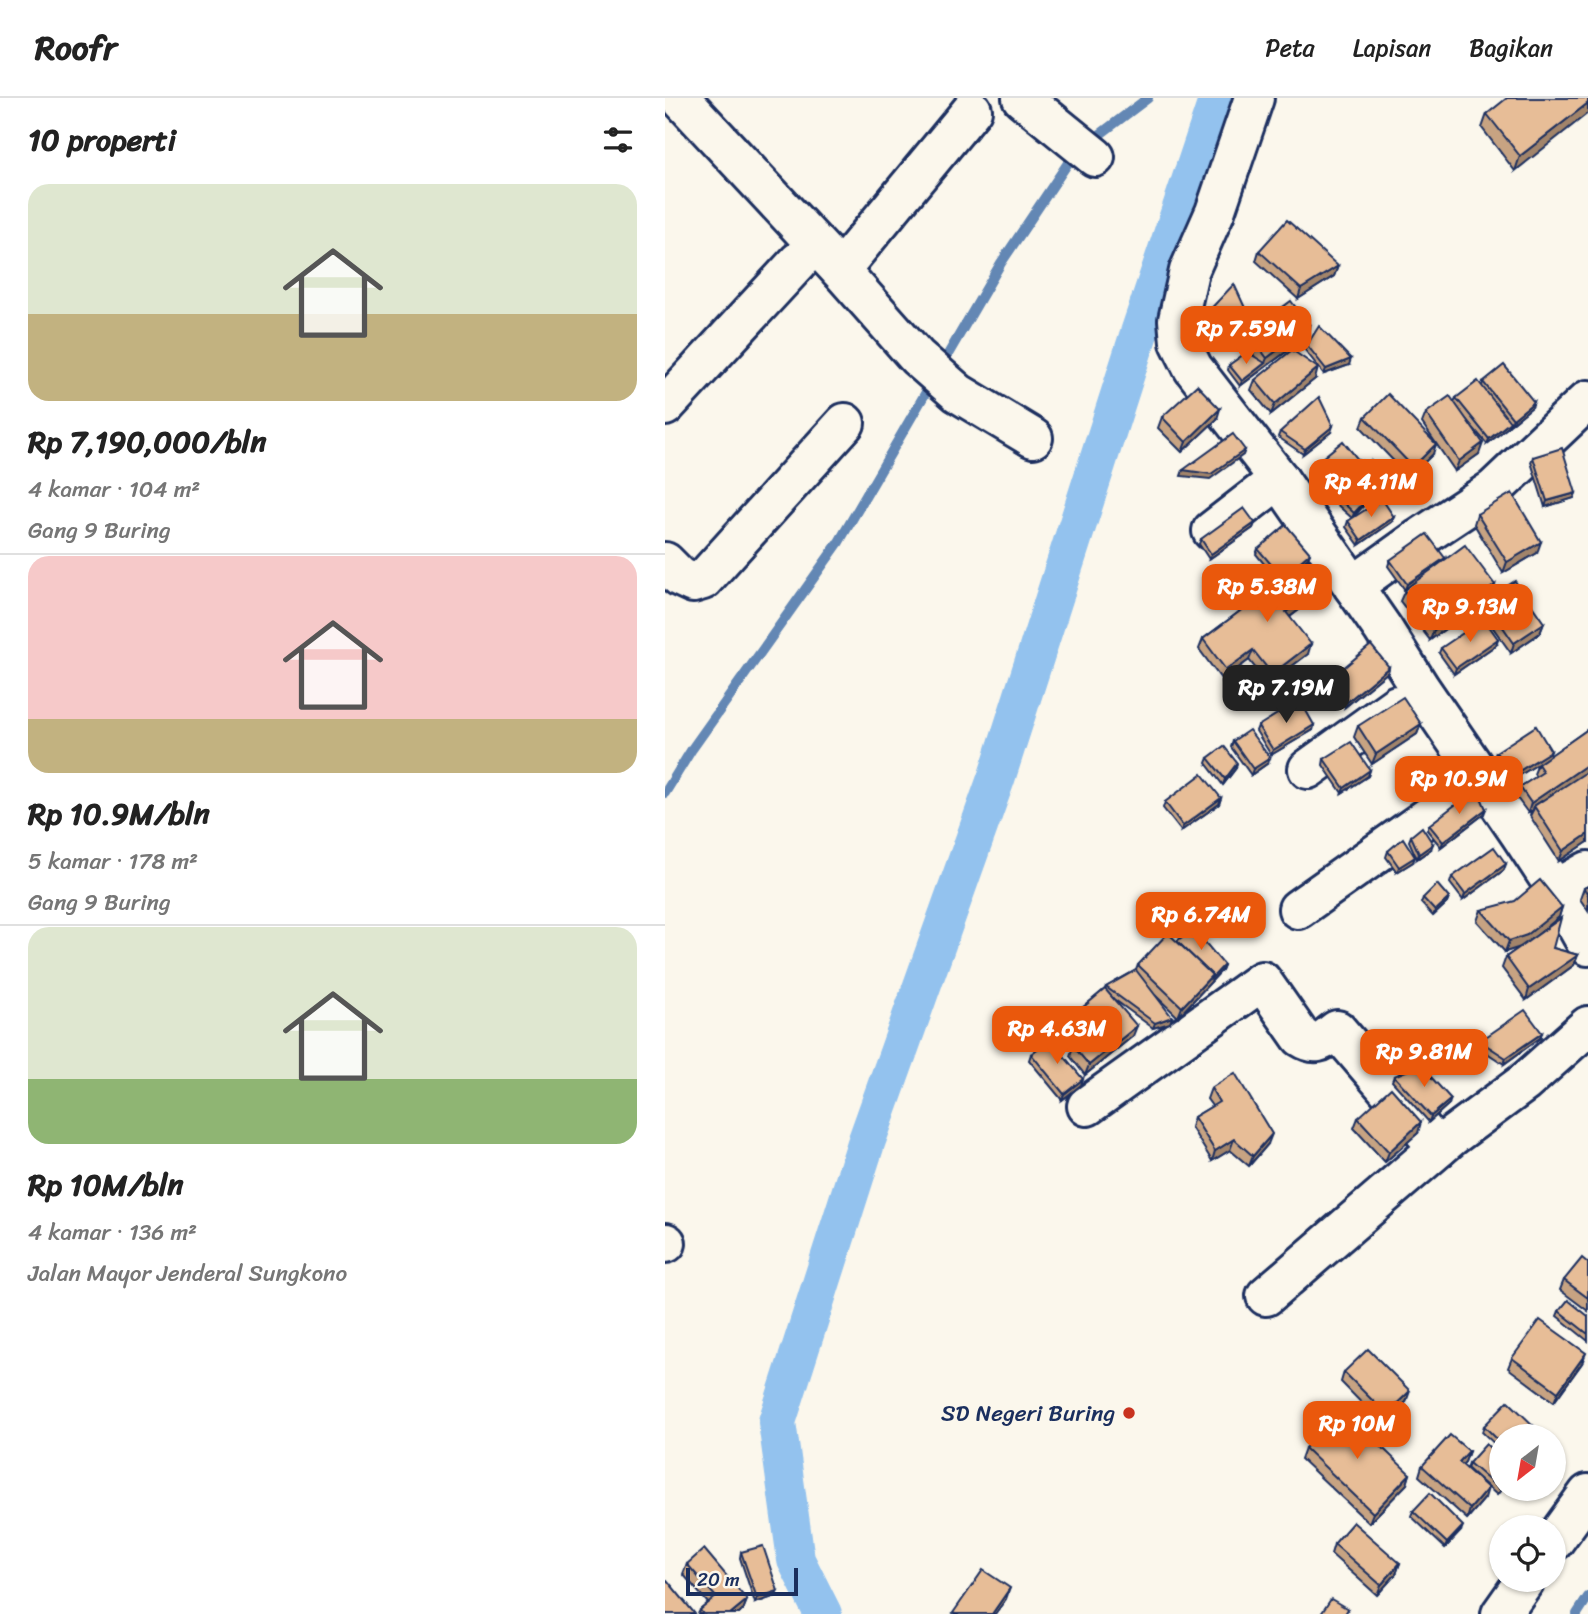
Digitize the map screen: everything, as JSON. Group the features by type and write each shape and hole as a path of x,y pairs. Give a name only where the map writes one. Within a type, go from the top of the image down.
{"street":[{"path":"680,98 917,357 958,393 1033,438"},
{"path":"1022,98 1081,146"},
{"path":"1254,98 1215,212 1189,271 1178,320 1180,342 1193,368 1279,479 1482,779 1572,880 1588,946"},
{"path":"840,270 972,110"},
{"path":"665,406 799,261"},
{"path":"1353,586 1495,489 1588,400"},
{"path":"665,562 681,577 693,583 703,580 845,423"},
{"path":"1212,531 1279,479"},
{"path":"1308,769 1420,688"},
{"path":"1298,909 1482,779"},
{"path":"1087,1106 1262,981 1301,1038 1316,1043 1337,1030 1438,1148"},
{"path":"1266,1296 1438,1148 1524,1083 1588,1026"},
{"path":"1566,1524 1588,1494"},
{"path":"1501,1614 1517,1592"}],"building":[{"path":"1507,98 1588,98 1588,103 1520,156 1487,114"},
{"path":"1287,220 1338,266 1301,289 1259,251"},
{"path":"1234,284 1246,310 1220,336 1202,318"},
{"path":"1291,301 1310,326 1267,358 1248,333"},
{"path":"1319,326 1351,359 1326,369 1307,345"},
{"path":"1292,350 1318,368 1275,404 1255,380"},
{"path":"1247,352 1265,363 1242,381 1229,365"},
{"path":"1504,365 1534,402 1513,419 1483,382"},
{"path":"1478,381 1510,422 1489,439 1456,398"},
{"path":"1197,385 1220,409 1186,442 1162,417"},
{"path":"1388,394 1436,444 1413,467 1365,417"},
{"path":"1450,396 1483,443 1459,461 1426,413"},
{"path":"1319,397 1333,426 1305,449 1280,432"},
{"path":"1233,434 1245,450 1211,474 1183,470"},
{"path":"1343,441 1360,462 1327,488 1310,468"},
{"path":"1562,448 1576,493 1547,501 1533,457"},
{"path":"1371,460 1389,476 1354,513 1336,496"},
{"path":"1512,493 1541,542 1507,562 1477,514"},
{"path":"1382,499 1394,517 1361,540 1348,521"},
{"path":"1244,508 1255,523 1211,554 1201,539"},
{"path":"1286,525 1310,553 1282,577 1258,549"},
{"path":"1427,534 1445,558 1407,584 1390,560"},
{"path":"1465,545 1495,585 1434,630 1404,590"},
{"path":"1308,560 1325,583 1286,612 1311,644 1272,674 1253,650 1226,670 1203,639"},
{"path":"1515,581 1544,623 1514,643 1485,601"},
{"path":"1484,619 1498,639 1456,668 1441,648"},
{"path":"1371,645 1389,667 1347,702 1329,680"},
{"path":"1403,697 1421,724 1376,754 1358,726"},
{"path":"1300,700 1314,725 1273,750 1258,726"},
{"path":"1536,726 1551,751 1511,776 1496,752"},
{"path":"1588,729 1588,764 1531,803 1520,787 1543,772 1538,764"},
{"path":"1249,730 1270,758 1253,769 1233,741"},
{"path":"1351,742 1370,770 1344,788 1324,759"},
{"path":"1224,746 1237,763 1225,779 1208,758"},
{"path":"1588,771 1588,834 1563,851 1534,806"},
{"path":"1202,774 1221,798 1183,826 1165,802"},
{"path":"1477,788 1486,809 1443,842 1429,825"},
{"path":"1422,827 1433,844 1419,854 1411,836"},
{"path":"1403,838 1415,857 1399,867 1388,851"},
{"path":"1494,847 1506,864 1465,894 1452,877"},
{"path":"1540,880 1562,907 1527,935 1509,941 1481,910 1515,901"},
{"path":"1437,884 1449,898 1435,911 1423,898"},
{"path":"1561,918 1553,948 1578,955 1529,989 1506,957"},
{"path":"1193,928 1224,965 1210,980 1212,975 1177,941"},
{"path":"1168,933 1212,975 1182,1007 1138,965"},
{"path":"1136,970 1172,1017 1155,1023 1106,987"},
{"path":"1105,989 1137,1026 1089,1065 1073,1046 1084,1037 1069,1019"},
{"path":"1525,1010 1542,1033 1506,1058 1480,1041"},
{"path":"1050,1039 1083,1079 1064,1094 1031,1054"},
{"path":"1420,1065 1451,1099 1431,1116 1394,1076"},
{"path":"1235,1073 1272,1134 1253,1156 1234,1139 1215,1151 1194,1117 1219,1102 1211,1088"},
{"path":"1391,1088 1421,1122 1389,1152 1358,1118"},
{"path":"1582,1258 1588,1263 1588,1298 1564,1280"},
{"path":"1568,1300 1588,1316 1588,1334 1559,1311"},
{"path":"1540,1320 1586,1353 1558,1392 1512,1358"},
{"path":"1368,1349 1410,1391 1386,1414 1344,1372"},
{"path":"1508,1401 1532,1424 1489,1424 1489,1431 1484,1426"},
{"path":"1342,1409 1410,1474 1373,1513 1305,1448"},
{"path":"1450,1435 1469,1451 1459,1462 1488,1488 1470,1509 1422,1466"},
{"path":"1486,1444 1489,1447 1489,1480 1469,1463"},
{"path":"1430,1493 1463,1526 1447,1543 1413,1511"},
{"path":"1353,1522 1400,1563 1381,1585 1334,1544"},
{"path":"763,1546 778,1591 757,1598 741,1552"},
{"path":"704,1549 747,1600 730,1614 703,1614 700,1610 716,1597 687,1564"},
{"path":"983,1570 1010,1588 992,1614 953,1613"},
{"path":"667,1580 695,1614 665,1614"},
{"path":"1331,1599 1348,1609 1345,1614 1321,1614"}],"waterway":[{"path":"665,793 692,749 839,542 1001,263 1074,154 1148,98"},
{"path":"823,1614 796,1560 777,1422 867,1140 997,776 1139,333 1218,98"},
{"path":"1577,1614 1588,1597"}],"place":[{"name":"SD Negeri Buring","path":"1129,1413"}]}
